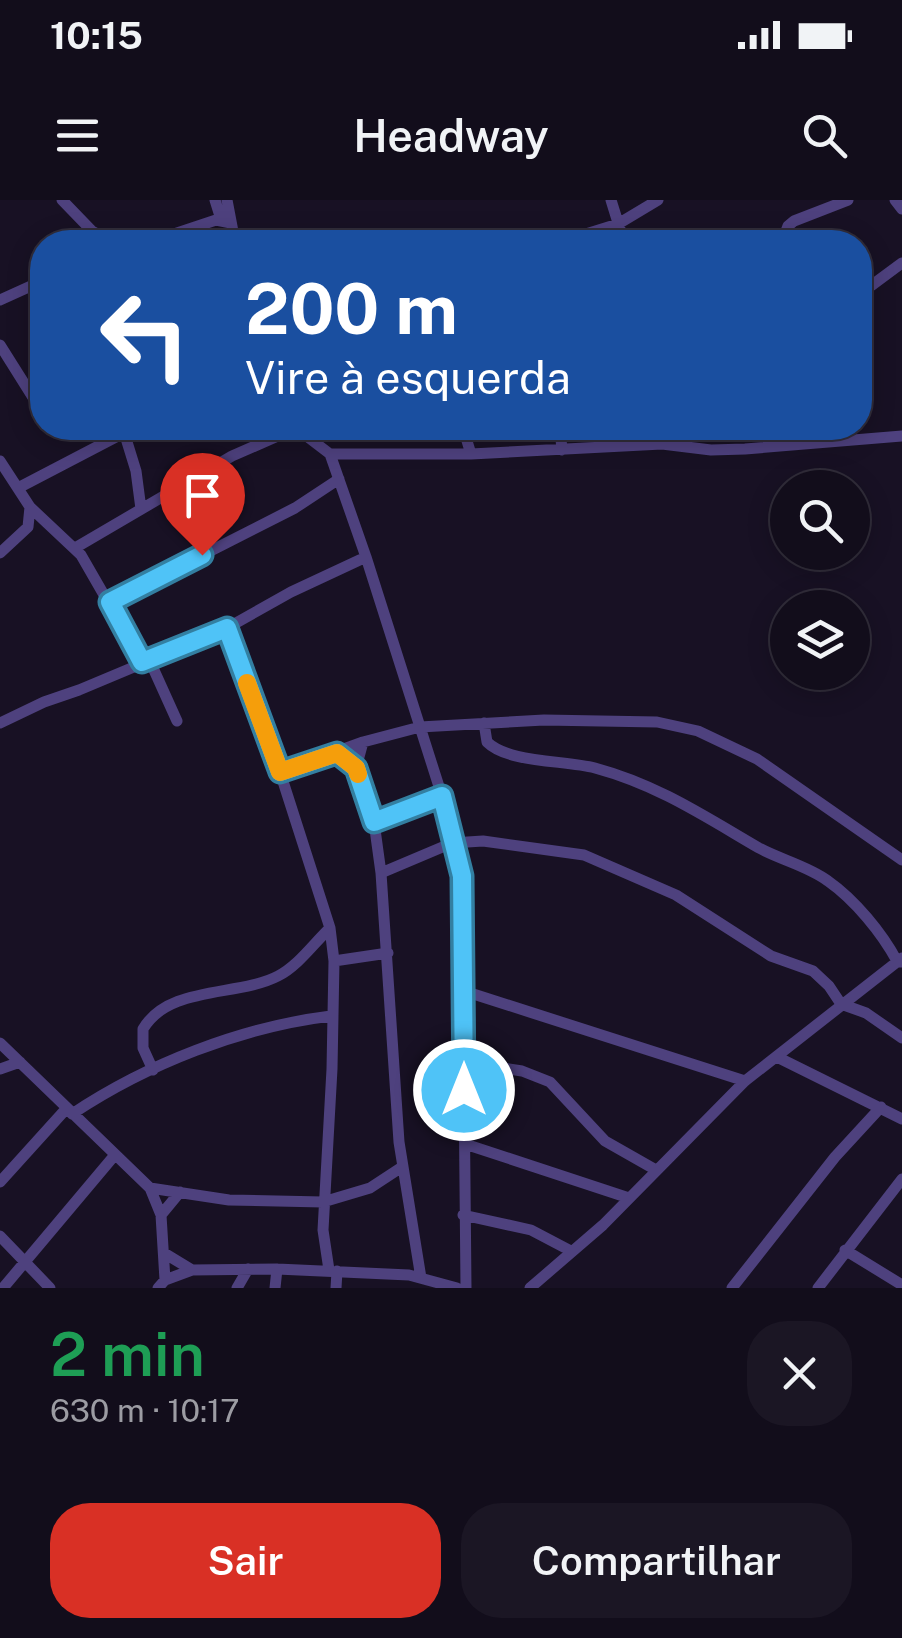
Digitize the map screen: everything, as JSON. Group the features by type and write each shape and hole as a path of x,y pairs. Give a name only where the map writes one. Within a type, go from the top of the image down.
{"street":[{"path":"62,200 85,230"},
{"path":"611,200 620,230"},
{"path":"599,230 618,224 658,200"},
{"path":"786,230 794,221 848,200"},
{"path":"895,200 902,209"},
{"path":"224,202 222,220 228,230"},
{"path":"189,230 222,220"},
{"path":"872,285 897,266 902,250"},
{"path":"0,300 30,286"},
{"path":"0,345 30,389"},
{"path":"872,439 902,436"},
{"path":"18,488 110,440"},
{"path":"131,440 141,510"},
{"path":"75,548 232,456 269,440"},
{"path":"312,440 330,454 366,557 442,796 462,876 466,1288"},
{"path":"467,440 471,454"},
{"path":"561,440 562,450"},
{"path":"662,444 667,440"},
{"path":"684,440 685,447"},
{"path":"330,454 471,454 662,444 745,450 857,440"},
{"path":"0,461 30,507 75,548 145,660 177,721"},
{"path":"110,602 295,508 339,479"},
{"path":"0,553 12,546 28,527 30,507"},
{"path":"28,527 48,524"},
{"path":"0,723 227,628 366,557"},
{"path":"227,628 280,772 330,928 334,961 332,1068 323,1202 324,1250 336,1288"},
{"path":"280,772 363,742 420,727 599,720 657,722 698,731 784,775 902,860"},
{"path":"484,723 486,742 508,756 576,763 625,777 680,799 758,846 820,876 844,895 900,960 745,1081 629,1198 530,1288"},
{"path":"356,768 363,742"},
{"path":"337,753 356,768 374,822 413,1281"},
{"path":"374,822 442,796"},
{"path":"381,874 452,843 483,841 584,855 718,919 771,956 813,972 841,1004 866,1012 902,1038"},
{"path":"153,1070 144,1048 143,1029 157,1012 190,999 278,976 330,928"},
{"path":"334,961 388,953"},
{"path":"859,990 866,1012"},
{"path":"464,991 745,1081"},
{"path":"0,1182 69,1112 108,1091 230,1039 331,1016"},
{"path":"0,1044 150,1188 161,1216 162,1284 192,1270 278,1269 333,1270 457,1288"},
{"path":"777,1056 902,1118"},
{"path":"0,1069 20,1062"},
{"path":"464,1062 522,1070 550,1082 605,1141 656,1170"},
{"path":"732,1288 835,1158 881,1108"},
{"path":"465,1144 629,1198"},
{"path":"2,1288 114,1156"},
{"path":"150,1188 229,1200 323,1202 370,1188 402,1167"},
{"path":"818,1288 900,1185"},
{"path":"161,1216 180,1192"},
{"path":"463,1215 499,1221 550,1237 571,1251"},
{"path":"0,1236 50,1288"},
{"path":"550,1237 553,1266"},
{"path":"846,1250 902,1285"},
{"path":"164,1252 192,1270"},
{"path":"237,1288 248,1269"},
{"path":"275,1288 278,1269"}],"slow traffic":[{"path":"247,683 280,772 337,753 358,774"}],"route":[{"path":"202,555 110,602 142,662 227,628 280,772 337,753 356,768 374,822 442,796 462,876 464,1090"}]}
